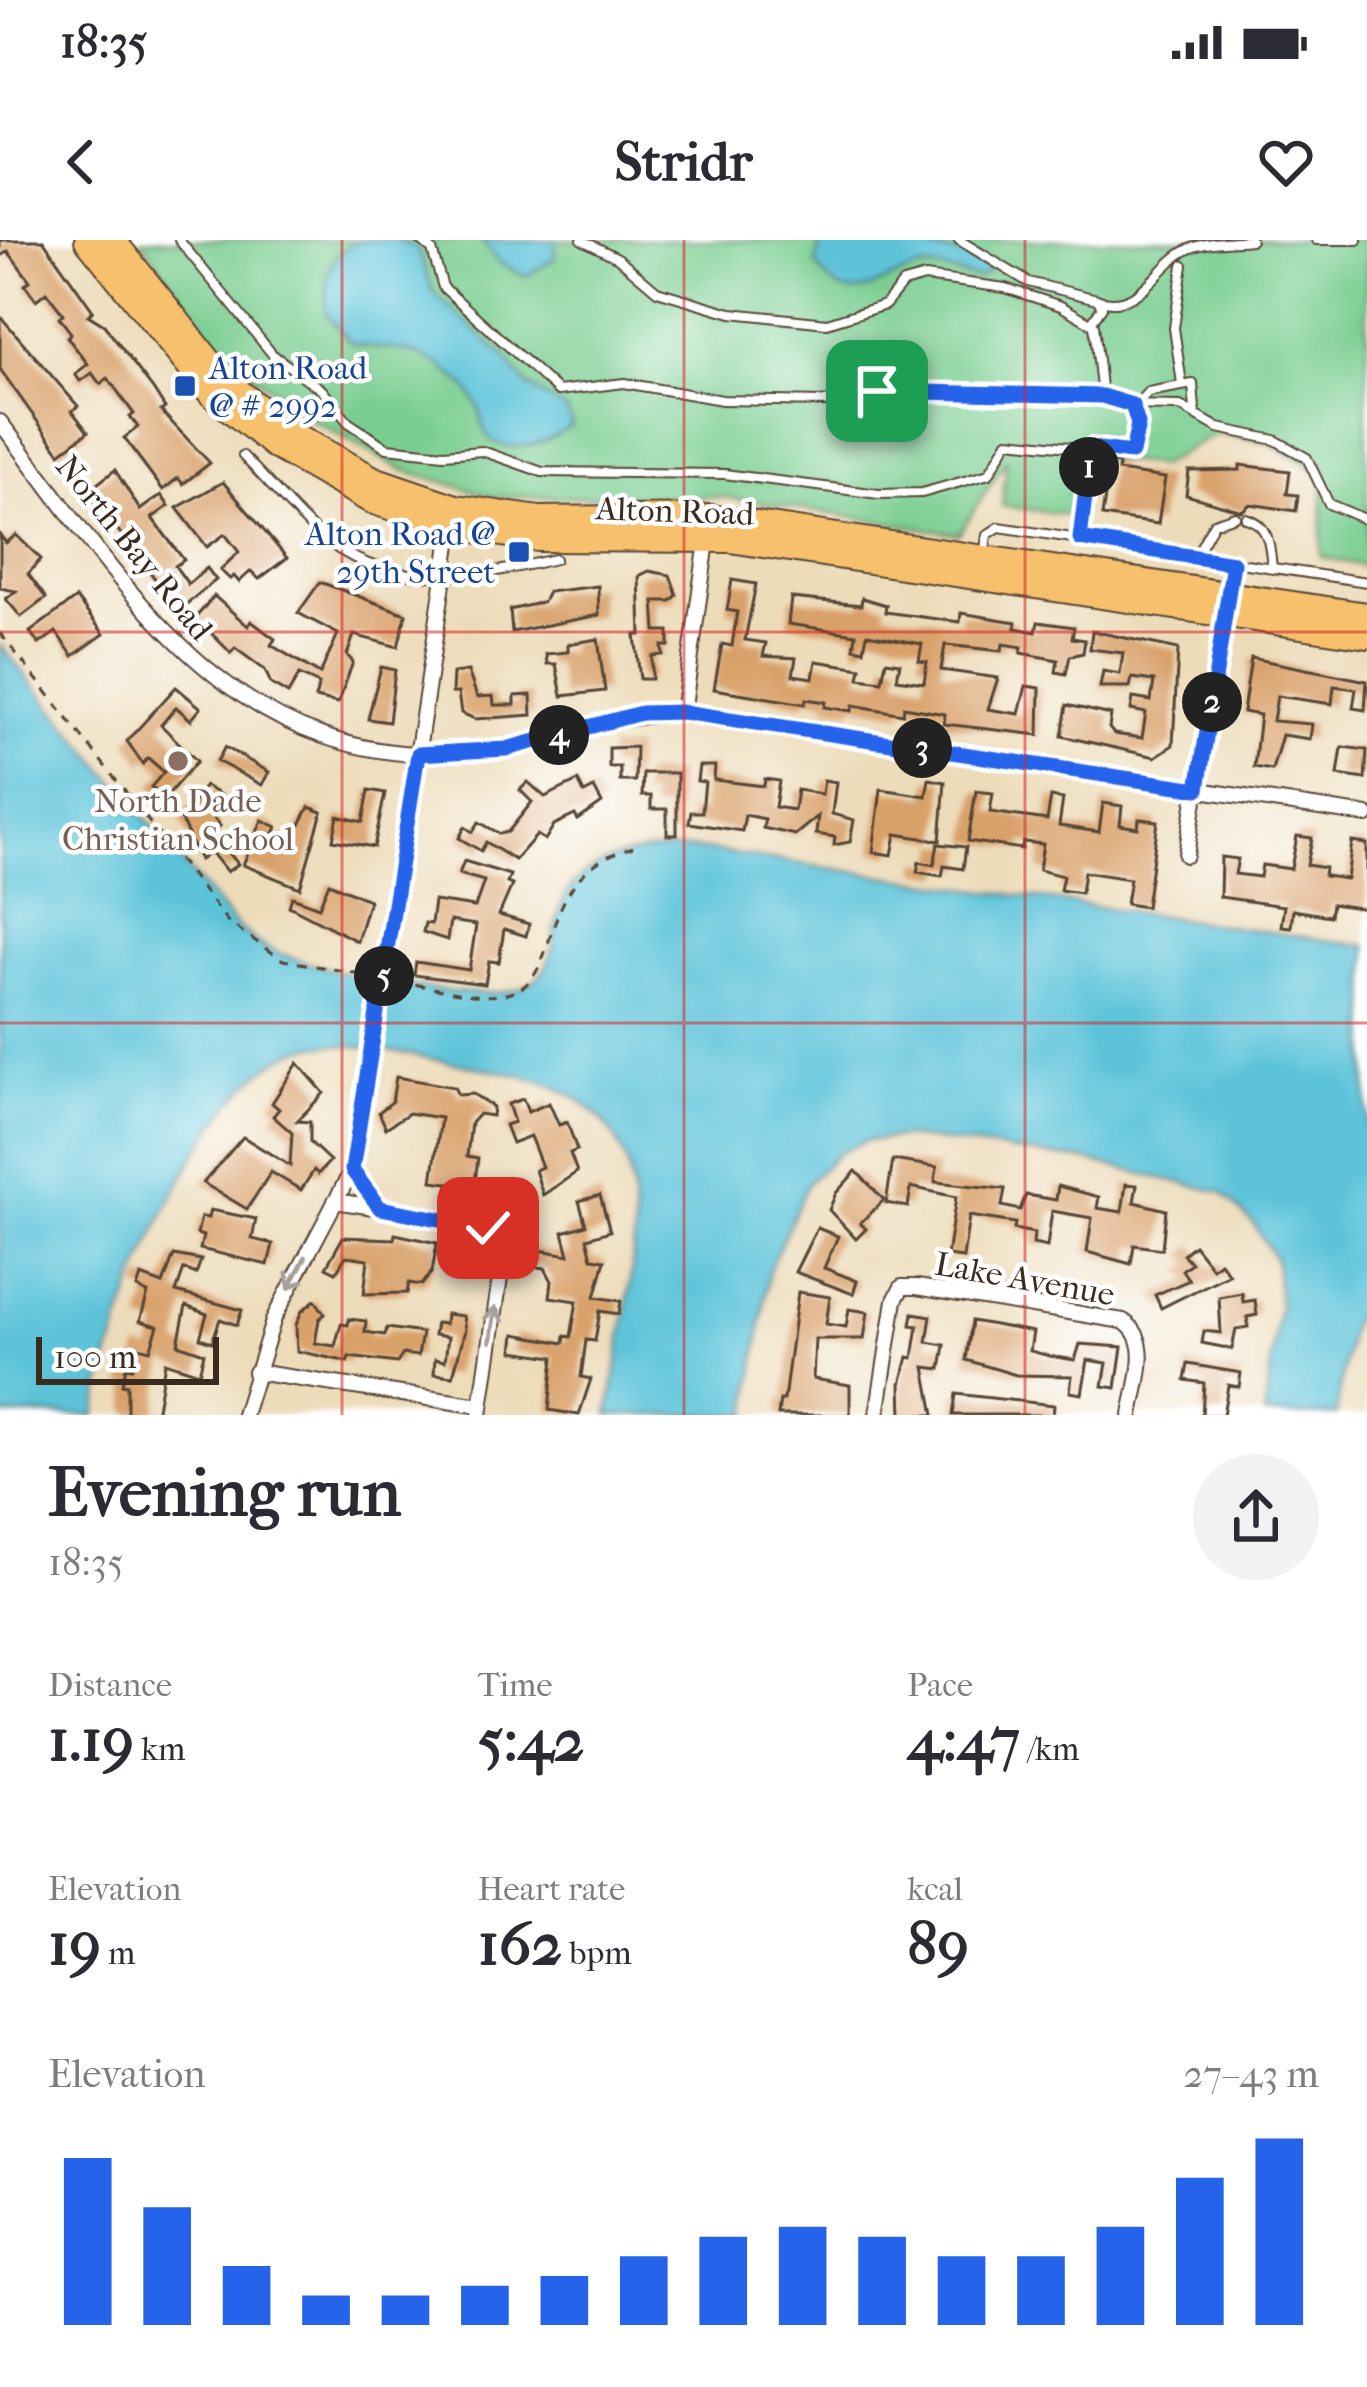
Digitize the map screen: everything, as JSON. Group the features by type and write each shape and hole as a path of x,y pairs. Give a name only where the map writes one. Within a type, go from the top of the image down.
{"highway":[{"name":"Alton Road","path":"87,240 218,387 343,464 453,517 709,528 983,557 1367,636"},
{"name":"Alton Road","path":"113,240 218,387"},
{"name":"Alton Road","path":"709,528 1227,605 1367,615"}],"street":[{"name":"North Bay Road","path":"0,422 154,623 201,668 273,716 328,737 418,754 506,749 641,713 683,712 1367,815"},
{"path":"244,1415 274,1318 352,1170 453,517"},
{"path":"683,712 709,528"},
{"path":"1186,855 1227,605"},
{"path":"352,1170 380,1208"},
{"path":"255,1372 481,1411 503,1257 496,1235 479,1223 335,1201"},
{"name":"Lake Avenue","path":"877,1415 895,1300 902,1287 1123,1321 1137,1329 1142,1344 1131,1415"}],"lane":[{"path":"179,240 273,355 322,390 348,422 387,448 444,454 482,451 542,472 724,474 899,495 989,474 1008,441 1132,453 1138,424 1134,405"},
{"path":"420,240 432,250 443,287 557,392 624,383 722,400 823,403 904,390 1102,396 1134,405 1195,410 1217,428 1275,440 1307,458 1329,504 1340,513 1367,520"},
{"path":"582,240 631,266 657,291 730,313 827,322 885,305 903,283 925,277 1005,288 1091,322"},
{"path":"959,240 1028,282 1097,299 1123,300 1141,292 1192,247 1251,240"},
{"path":"1316,240 1357,240"},
{"path":"1182,384 1174,328 1183,265"},
{"path":"1097,299 1102,308 1091,322 1102,396"},
{"path":"1134,405 1148,392 1193,384 1195,410"},
{"path":"1080,539 1091,448"},
{"path":"243,456 318,534 343,550 400,572 443,580 555,559"},
{"path":"1195,557 1214,523 1235,516"},
{"path":"1246,518 1262,527 1272,568"},
{"path":"983,557 987,536 999,527 1367,582"},
{"path":"1227,605 1233,563"}],"path":[{"path":"0,633 228,922 283,960 475,993 519,990 542,961 560,902 579,875 608,856 638,847"}],"green space":[{"path":"141,240 1367,240 1367,567 1321,557 1324,474 1271,443 1217,433 1159,466 1078,455 1069,515 1002,506 1007,458 959,534 724,497 494,497 403,470 303,415 217,344"}],"water":[{"path":"359,240 396,240 417,248 434,293 502,354 528,386 567,411 572,425 529,445 494,441 466,388 439,365 402,350 350,342 326,314 326,290 334,261"},
{"path":"481,240 556,240 554,259 526,276 499,263"},
{"path":"821,240 889,242 970,255 984,260 988,272 978,278 920,269 865,290 841,289 816,264"},
{"path":"0,645 231,920 262,945 289,957 358,976 476,993 528,985 549,961 561,905 588,871 628,855 675,849 1367,946 1367,1294 1350,1328 1336,1415 1264,1415 1279,1306 1275,1259 1253,1223 1221,1192 1084,1160 906,1137 865,1141 838,1153 807,1184 769,1270 748,1415 609,1415 634,1247 631,1181 611,1132 580,1101 541,1082 366,1047 323,1045 305,1048 267,1067 231,1103 198,1150 142,1264 105,1373 96,1415 0,1415"}],"building":[{"path":"0,240 43,240 93,311 88,315 104,325 153,389 165,408 161,411 210,463 183,484 178,478 163,490 124,438 138,427 130,417 134,414 108,378 100,384 92,373 80,381 75,374 88,364 67,337 71,333 59,317 63,314 46,292 36,300 25,285 30,281 8,251 0,257"},
{"path":"0,316 78,406 72,411 88,432 60,453 0,369"},
{"path":"1110,463 1119,464 1118,471 1165,478 1158,524 1102,516"},
{"path":"1240,465 1290,471 1287,494 1298,495 1296,511 1250,504 1242,511 1186,495 1189,471 1240,470"},
{"path":"115,470 140,510 161,495 169,506 152,518 184,560 175,566 188,584 207,568 216,580 179,610 88,491"},
{"path":"223,482 287,558 259,579 251,571 239,582 234,576 230,579 220,570 239,552 225,534 207,547 177,508"},
{"path":"0,535 6,543 16,535 41,559 28,574 46,598 21,617 6,599 16,591 0,588"},
{"path":"649,571 670,575 677,595 671,601 654,601 656,631 669,631 669,646 662,646 663,655 652,656 652,679 640,679 635,635 641,635 639,576"},
{"path":"732,580 756,584 745,640 766,643 763,656 796,658 793,675 813,678 816,661 861,668 859,678 882,681 886,661 900,663 897,679 924,683 927,662 919,661 922,644 867,634 864,650 854,648 856,634 788,624 791,598 861,605 862,598 886,605 885,612 960,622 961,613 1016,622 1015,628 1036,632 1038,622 1074,627 1072,638 1085,640 1083,653 1070,656 1066,674 1056,672 1058,660 1021,653 1022,647 1003,644 1002,651 945,645 941,670 998,678 988,709 1019,714 1026,686 1040,688 1039,735 944,724 945,714 904,707 903,714 853,705 852,711 825,707 826,702 806,699 805,704 714,689 722,644 732,646 737,612 727,610"},
{"path":"320,582 406,614 398,647 354,635 347,655 353,662 338,703 315,698 319,684 299,675 288,694 271,684 265,670 235,648 231,653 204,626 200,630 192,622 214,596 248,626 251,621 275,639 271,645 320,674 338,634 298,613"},
{"path":"598,586 599,615 512,632 510,610 543,602 548,592"},
{"path":"76,598 104,634 73,656 56,632 39,644 30,632"},
{"path":"1092,631 1178,649 1173,745 1155,757 1062,736 1067,705 1111,715 1109,728 1114,734 1142,738 1146,713 1131,710 1133,698 1151,701 1154,681 1132,678 1130,687 1100,687 1103,671 1120,674 1123,653 1090,649"},
{"path":"598,639 605,691 562,696 556,664 547,664 546,654 568,652 568,644"},
{"path":"1251,658 1367,681 1365,710 1353,708 1356,689 1334,686 1332,704 1277,696 1273,721 1312,724 1310,739 1282,735 1272,770 1254,767 1260,715 1243,712"},
{"path":"381,667 395,670 389,722 368,719"},
{"path":"468,671 477,697 493,696 494,705 515,705 515,696 531,695 532,715 475,719 461,713 458,693 452,693 453,673"},
{"path":"176,687 201,708 191,720 176,707 161,725 197,761 165,798 151,787 164,772 148,758 143,764 127,741"},
{"path":"225,747 269,772 262,785 217,761"},
{"path":"636,747 635,781 620,781 620,767 609,767 609,748"},
{"path":"1342,747 1367,750 1365,779 1338,775"},
{"path":"699,766 715,766 714,780 764,786 765,779 779,781 775,807 794,810 797,790 822,794 824,780 836,782 832,814 854,820 850,842 834,845 835,837 816,834 818,816 795,835 763,828 765,819 745,815 742,831 689,823 691,812 702,812 705,782 697,781"},
{"path":"643,773 677,773 677,835 667,835 667,809 651,809 651,796 642,796"},
{"path":"929,779 945,782 940,841 896,834 892,855 873,852 881,789 926,796"},
{"path":"578,781 584,793 594,788 602,803 578,820 575,815 554,825 545,840 537,835 515,860 486,842 481,851 459,838 465,827 473,832 479,822 500,834 508,832 532,802 520,790 528,782 545,797"},
{"path":"205,786 222,796 210,814 220,826 212,832 238,864 227,872 211,852 200,860 180,818"},
{"path":"369,790 385,793 374,847 333,840 338,816 363,822"},
{"path":"976,791 993,793 990,812 1047,820 1051,797 1063,799 1059,826 1099,832 1103,803 1122,806 1120,825 1138,828 1139,819 1158,821 1146,907 1126,904 1130,879 1084,872 1081,893 1060,890 1063,876 1039,870 1043,844 1023,842 1022,849 968,841"},
{"path":"309,807 322,812 300,888 243,865 262,820 277,827 273,835 291,842"},
{"path":"1297,836 1312,838 1307,865 1325,868 1324,876 1347,879 1352,842 1367,844 1367,909 1332,904 1330,916 1293,910 1291,927 1281,926 1284,906 1220,897 1221,857 1238,859 1235,874 1260,877 1262,865 1291,869"},
{"path":"938,844 966,847 963,869 944,866 942,876 917,872 919,862 934,865"},
{"path":"464,861 510,875 507,883 512,885 499,915 529,924 526,936 504,929 499,962 489,961 485,984 414,975 416,962 469,970 476,925 450,921 447,940 423,932 425,923 431,924 434,901 475,907 484,881 459,874"},
{"path":"329,883 369,900 357,941 289,906 292,897 319,907"},
{"path":"298,1063 324,1093 297,1121 310,1122 310,1142 330,1161 318,1174 314,1170 301,1190 271,1172 247,1209 203,1183 243,1137 290,1166 292,1133 273,1116 279,1109 272,1103"},
{"path":"396,1077 454,1087 458,1095 473,1094 493,1107 492,1116 479,1114 471,1123 467,1156 478,1158 473,1197 448,1193 449,1183 432,1181 441,1118 409,1113 386,1128 379,1112 392,1102"},
{"path":"523,1099 528,1112 549,1103 559,1125 567,1122 577,1150 570,1153 577,1172 543,1195 535,1170 542,1167 530,1136 512,1143 505,1125 514,1122 508,1104"},
{"path":"893,1160 937,1167 935,1182 1005,1189 1002,1206 1020,1210 1026,1195 1056,1200 1058,1186 1099,1197 1097,1208 1122,1212 1126,1184 1137,1185 1134,1202 1166,1210 1162,1249 1134,1245 1131,1264 1087,1252 1092,1218 1052,1211 1047,1247 1033,1244 1034,1233 1014,1229 1015,1223 969,1216 963,1258 947,1256 956,1197 911,1187 908,1207 886,1203"},
{"path":"856,1171 884,1200 860,1223 866,1229 856,1239 829,1210 836,1193"},
{"path":"600,1195 610,1231 587,1238 592,1258 605,1260 595,1297 621,1301 619,1314 600,1311 595,1341 586,1340 581,1377 591,1379 579,1415 549,1410 554,1357 513,1351 515,1334 564,1343 565,1336 571,1337 577,1301 550,1297 552,1281 545,1268 525,1265 527,1248 569,1255 563,1232 586,1225 579,1201"},
{"path":"210,1210 256,1219 252,1239 273,1244 268,1265 200,1249 201,1217 208,1218"},
{"path":"817,1228 838,1236 824,1268 857,1281 853,1294 795,1272"},
{"path":"395,1234 437,1243 432,1272 422,1285 409,1283 407,1293 364,1294 368,1259 346,1256 336,1272 326,1267 343,1237 394,1239"},
{"path":"1194,1245 1212,1268 1220,1262 1229,1274 1161,1308 1155,1295 1189,1280 1182,1270 1191,1263 1183,1254"},
{"path":"174,1255 201,1260 196,1274 184,1269 176,1292 242,1310 237,1325 220,1319 212,1342 200,1338 207,1314 186,1306 178,1344 204,1353 199,1373 165,1362 156,1415 127,1413 127,1385 122,1384 126,1367 132,1368 139,1347 150,1350 158,1326 140,1321 148,1293 137,1288 141,1276 163,1284"},
{"path":"798,1292 830,1297 826,1324 846,1327 849,1309 868,1312 864,1339 815,1339 813,1379 850,1385 850,1415 778,1415"},
{"path":"1242,1293 1243,1302 1255,1300 1257,1315 1247,1317 1248,1327 1236,1329 1232,1349 1202,1343 1204,1331 1221,1333 1219,1297"},
{"path":"315,1300 325,1314 319,1319 315,1343 335,1346 341,1324 348,1325 349,1319 366,1321 365,1332 385,1335 387,1328 422,1333 418,1356 403,1354 397,1363 349,1357 348,1362 297,1351 296,1325 302,1311"},
{"path":"913,1313 931,1316 927,1342 945,1345 941,1369 925,1367 934,1415 902,1415 901,1384 908,1357 913,1358 918,1326 911,1325"},
{"path":"446,1314 463,1316 465,1330 453,1376 434,1374 435,1359 445,1361 448,1337 434,1335 436,1323 445,1324"},
{"path":"972,1321 1033,1332 1030,1351 1050,1356 1075,1360 1080,1344 1122,1347 1116,1388 1103,1386 1107,1363 1088,1360 1082,1394 1070,1392 1072,1376 1016,1375 966,1360"},
{"path":"1188,1364 1241,1373 1239,1387 1228,1385 1223,1415 1202,1415 1204,1383 1185,1380"},
{"path":"956,1394 1054,1405 1053,1415 953,1415"}],"place":[{"name":"Alton Road @ # 2992","path":"185,386"},
{"name":"Alton Road @ 29th Street","path":"519,552"},
{"name":"North Dade Christian School","path":"178,761"}],"route":[{"path":"488,1228 380,1208 352,1170 418,754 506,749 641,713 683,712 1198,789 1233,563 1080,539 1091,448 1132,453 1138,424 1132,405 1119,405 1102,396 877,391"}]}
